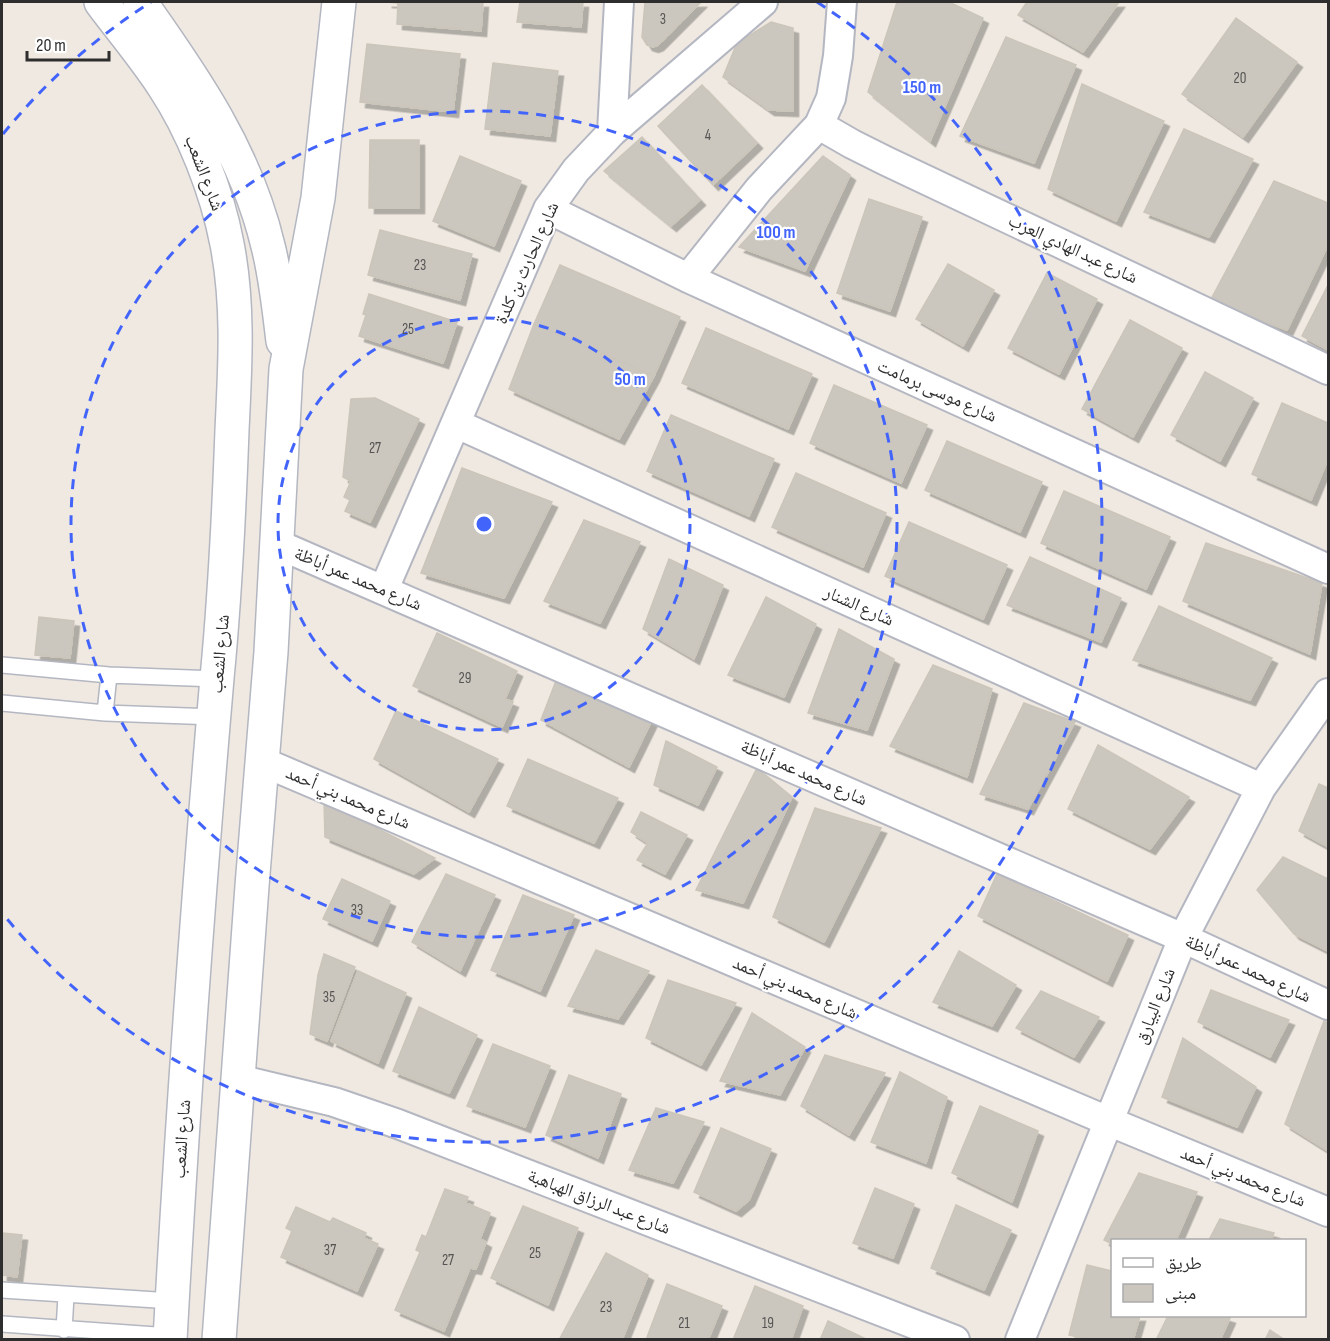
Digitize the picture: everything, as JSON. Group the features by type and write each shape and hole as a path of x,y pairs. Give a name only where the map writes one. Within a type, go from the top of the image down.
{"street":[{"name":"شارع الشعب","path":"101,2 164,86 191,136 213,189 227,243 235,298 229,526 222,645 200,879 170,1338"},
{"name":"شارع الشعب","path":"140,2 189,71 224,129 250,189 268,246 286,369"},
{"name":"شارع الشعب","path":"219,1340 263,762 286,369 318,198 339,2"},
{"path":"612,132 619,2"},
{"name":"شارع الحارث بن كلدة","path":"384,589 548,209 576,170 612,132 763,2"},
{"path":"688,278 759,189 819,125 831,98 838,56 842,2"},
{"name":"شارع عبد الهادي العرب","path":"819,125 886,161 1329,370"},
{"name":"شارع موسى برمامت","path":"548,209 688,278 1329,569"},
{"name":"شارع الشنار","path":"456,424 1262,788"},
{"name":"شارع محمد عمر أباظة","path":"277,544 1183,938 1329,1005"},
{"name":"شارع البيارق","path":"1020,1340 1183,938 1262,788 1329,693"},
{"name":"شارع محمد بني أحمد","path":"263,762 1108,1121 1329,1212"},
{"path":"200,879 211,865 228,861 244,869 252,886"},
{"name":"شارع عبد الرزاق الهباهبة","path":"238,1079 334,1102 398,1124 955,1340"}],"lane":[{"path":"2,665 109,675 217,679"},
{"path":"105,712 109,675"},
{"path":"2,703 105,712 215,717"},
{"path":"2,1290 66,1296 172,1301"},
{"path":"64,1330 66,1296"},
{"path":"2,1324 170,1338"}],"building":[{"path":"386,2 483,2 481,31 397,24 398,3"},
{"path":"520,2 583,2 581,27 517,22"},
{"path":"645,2 701,2 658,45 653,47 647,45 642,37"},
{"path":"897,2 949,2 983,18 930,141 868,92"},
{"path":"1027,2 1119,2 1083,52 1018,15"},
{"path":"1236,18 1297,62 1243,137 1182,94"},
{"path":"771,22 793,28 793,111 769,110 723,77 737,43"},
{"path":"1006,37 1076,65 1034,163 960,136"},
{"path":"367,44 460,54 453,112 360,102"},
{"path":"493,63 558,71 550,136 485,129"},
{"path":"1082,84 1164,121 1116,221 1048,189"},
{"path":"702,85 757,143 713,185 658,126"},
{"path":"1184,129 1253,159 1209,237 1144,212"},
{"path":"642,137 700,200 671,226 604,171"},
{"path":"370,140 419,140 419,208 369,208"},
{"path":"460,156 521,181 494,246 433,221"},
{"path":"823,156 850,175 805,271 739,247"},
{"path":"1274,181 1328,203 1328,245 1287,330 1210,301"},
{"path":"869,199 922,217 890,311 837,293"},
{"path":"380,230 472,254 460,300 368,275"},
{"path":"948,264 994,290 963,346 916,319"},
{"path":"560,265 680,317 654,376 534,324"},
{"path":"1047,273 1097,299 1059,374 1008,348"},
{"path":"1328,285 1328,350 1302,336"},
{"path":"369,294 457,322 443,363 359,336 366,315 363,314"},
{"path":"1130,320 1182,348 1133,437 1082,409"},
{"path":"534,324 654,376 619,439 509,389"},
{"path":"706,328 812,374 788,429 682,383"},
{"path":"1205,372 1253,398 1220,461 1171,435"},
{"path":"834,385 927,425 901,483 810,443"},
{"path":"375,398 419,419 370,522 345,511 350,500 344,497 351,481 343,477 351,399"},
{"path":"1282,403 1328,423 1328,459 1311,500 1252,474"},
{"path":"671,415 774,459 749,516 647,471"},
{"path":"947,441 1042,482 1020,532 925,490"},
{"path":"462,468 552,502 504,598 421,573"},
{"path":"796,473 886,513 863,567 772,527"},
{"path":"1064,491 1170,537 1146,589 1041,543"},
{"path":"584,520 640,542 600,623 544,601"},
{"path":"909,522 1007,565 983,619 885,576"},
{"path":"1206,543 1322,583 1310,654 1183,601"},
{"path":"1030,557 1121,598 1101,642 1007,605"},
{"path":"669,559 723,585 694,659 643,629"},
{"path":"766,597 816,624 784,697 728,675"},
{"path":"1159,606 1272,658 1250,700 1133,660"},
{"path":"39,617 74,621 70,658 35,655"},
{"path":"839,629 894,659 867,730 808,713"},
{"path":"437,633 517,671 505,699 513,702 502,727 413,686"},
{"path":"933,665 992,689 967,777 890,746"},
{"path":"559,673 652,720 629,767 541,720"},
{"path":"1024,703 1075,722 1028,809 980,794"},
{"path":"396,711 498,759 469,812 374,759"},
{"path":"666,741 717,767 698,805 654,785"},
{"path":"1098,745 1189,797 1150,849 1068,809"},
{"path":"528,759 618,798 594,843 507,806"},
{"path":"757,768 792,797 743,903 696,890"},
{"path":"1319,784 1328,788 1328,847 1299,831"},
{"path":"324,801 435,858 414,874 325,837"},
{"path":"815,808 881,828 824,942 773,917"},
{"path":"641,812 687,835 665,874 637,860 648,843 631,832"},
{"path":"1283,857 1328,879 1328,951 1294,934 1257,890"},
{"path":"446,874 495,895 460,971 412,942"},
{"path":"997,874 1128,935 1107,981 978,916"},
{"path":"342,879 390,901 372,941 323,919"},
{"path":"523,895 574,915 540,991 491,970"},
{"path":"596,950 649,971 618,1019 568,1006"},
{"path":"959,951 1016,985 992,1026 933,1002"},
{"path":"324,954 355,967 327,1041 310,1034 318,975"},
{"path":"358,971 406,993 378,1063 331,1041"},
{"path":"668,980 736,1003 701,1065 646,1038"},
{"path":"1211,990 1289,1020 1270,1057 1198,1022"},
{"path":"1041,991 1099,1017 1074,1057 1016,1028"},
{"path":"419,1007 477,1035 449,1093 393,1071"},
{"path":"752,1013 805,1047 780,1095 720,1081"},
{"path":"1324,1021 1328,1023 1328,1151 1285,1124"},
{"path":"1183,1038 1256,1087 1237,1127 1162,1097"},
{"path":"493,1044 550,1066 525,1127 467,1106"},
{"path":"825,1055 885,1073 849,1135 801,1106"},
{"path":"900,1072 947,1097 926,1163 871,1142"},
{"path":"569,1075 621,1094 598,1158 546,1135"},
{"path":"980,1106 1038,1131 1012,1202 952,1173"},
{"path":"656,1108 704,1122 673,1183 629,1170"},
{"path":"721,1128 771,1149 749,1200 736,1211 694,1192"},
{"path":"1139,1173 1197,1192 1176,1239 1111,1239 1111,1244 1104,1240"},
{"path":"875,1188 914,1204 893,1258 853,1243"},
{"path":"445,1189 468,1197 466,1203 490,1213 480,1239 486,1242 476,1269 470,1268 444,1331 395,1310 420,1252 416,1250 422,1235 426,1237"},
{"path":"956,1205 1011,1230 984,1290 931,1268"},
{"path":"523,1206 578,1228 548,1305 491,1278"},
{"path":"296,1207 330,1222 333,1218 366,1233 364,1238 378,1244 357,1291 281,1257 292,1231 286,1228"},
{"path":"1220,1219 1274,1233 1271,1239 1210,1239"},
{"path":"2,1233 22,1235 17,1277 2,1275"},
{"path":"606,1253 648,1275 622,1340 559,1340"},
{"path":"1087,1265 1111,1271 1111,1317 1140,1317 1133,1340 1090,1340 1069,1335"},
{"path":"667,1284 722,1306 708,1340 646,1340"},
{"path":"755,1286 803,1306 791,1340 733,1340"},
{"path":"1168,1317 1230,1318 1220,1340 1156,1340"},
{"path":"828,1321 868,1340 820,1340"},
{"path":"1270,1330 1285,1340 1265,1340"}]}
